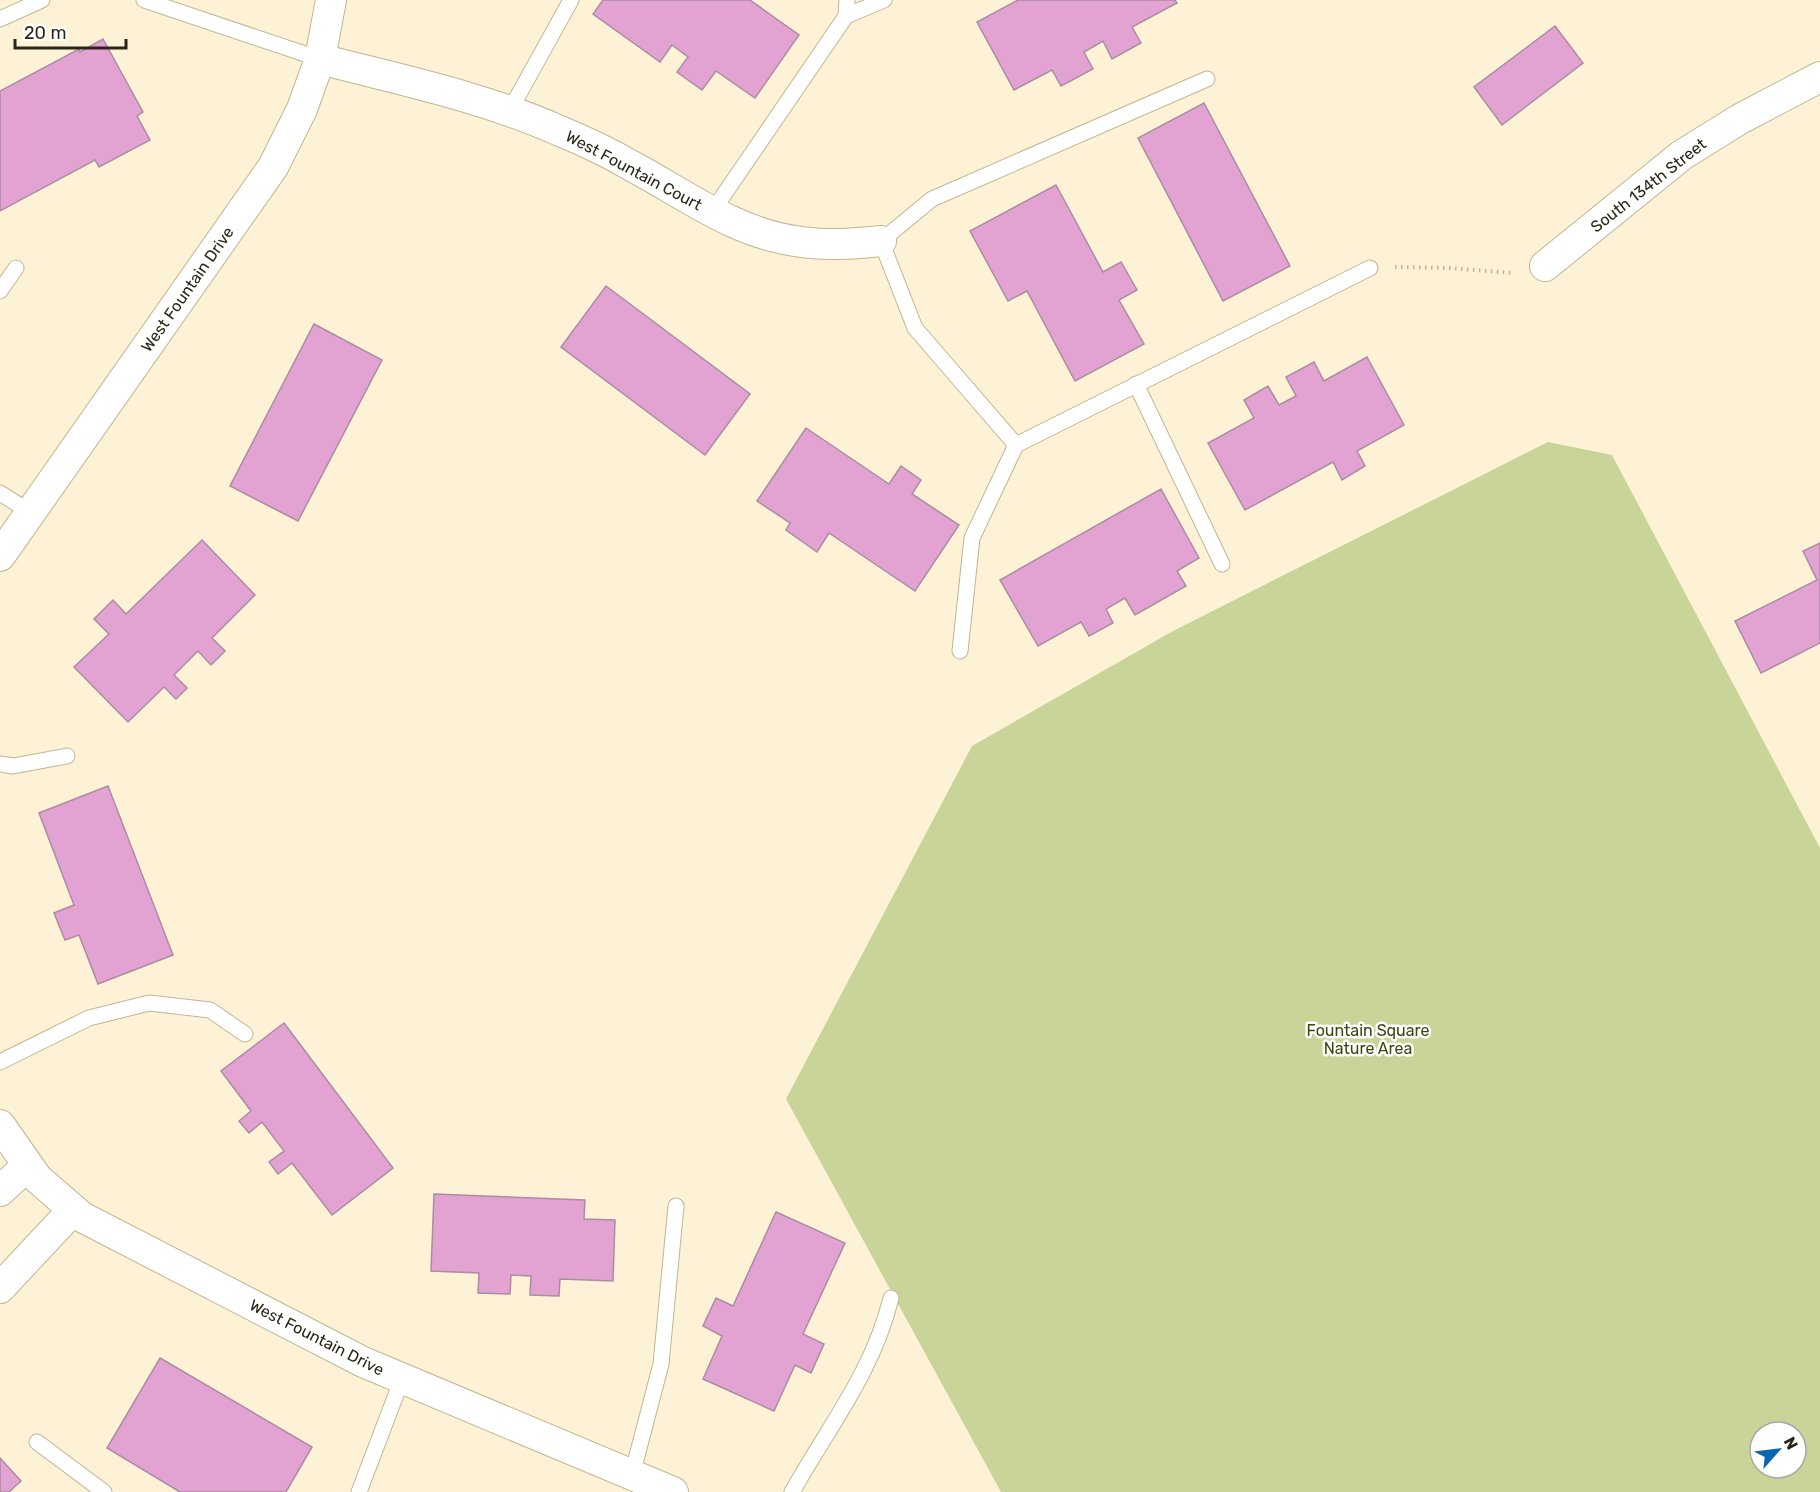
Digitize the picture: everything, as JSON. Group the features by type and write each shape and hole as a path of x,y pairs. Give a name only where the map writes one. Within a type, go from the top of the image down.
{"street":[{"name":"West Fountain Drive","path":"0,556 273,167 302,109 320,59 331,0"},
{"name":"West Fountain Court","path":"320,59 465,96 558,130 630,164 744,228 793,241 841,245 881,241"},
{"name":"South 134th Street","path":"1545,266 1682,155 1740,119 1820,77"},
{"name":"West Fountain Drive","path":"0,1125 27,1166 73,1210 321,1340 402,1379 650,1485"},
{"path":"0,1191 27,1166"},
{"path":"0,1288 73,1210"}],"lane":[{"path":"0,20 42,0"},
{"path":"144,0 320,59"},
{"path":"509,112 571,0"},
{"path":"712,212 846,16 847,0"},
{"path":"846,16 884,0"},
{"path":"1016,445 915,328 881,241 932,199 1207,79"},
{"path":"0,291 16,268"},
{"path":"960,651 972,538 1016,445 1370,268"},
{"path":"1136,384 1222,564"},
{"path":"0,493 30,512"},
{"path":"0,764 13,766 67,756"},
{"path":"0,1062 89,1018 148,1003 210,1010 245,1034"},
{"path":"650,1485 676,1206"},
{"path":"792,1492 865,1372 883,1331 891,1298"},
{"path":"359,1492 402,1379"},
{"path":"37,1442 104,1492"}],"path":[{"path":"1370,268 1449,267 1523,274 1545,266"}],"green space":[{"name":"Fountain Square Nature Area","path":"1548,442 1612,455 1820,848 1820,1492 1001,1492 786,1099 972,746 1173,631"}],"building":[{"path":"603,0 750,0 799,35 755,98 716,71 702,90 677,72 688,57 672,45 660,62 593,14"},
{"path":"1018,0 1175,0 1177,3 1132,27 1141,43 1112,59 1103,41 1084,52 1093,69 1061,86 1052,70 1014,90 977,22"},
{"path":"1555,26 1583,63 1502,125 1474,87"},
{"path":"103,39 143,112 137,116 150,140 99,167 95,160 0,211 0,91 79,49 80,52"},
{"path":"1204,103 1290,266 1223,301 1138,138"},
{"path":"1056,185 1103,272 1121,262 1137,290 1119,300 1144,344 1075,381 1027,291 1008,301 970,231"},
{"path":"606,286 750,394 705,455 561,347"},
{"path":"314,324 382,360 298,521 230,486"},
{"path":"1367,357 1404,425 1357,451 1365,466 1342,480 1333,462 1245,510 1208,443 1254,418 1244,400 1268,386 1279,405 1296,396 1286,377 1314,362 1324,381"},
{"path":"806,428 889,484 901,466 921,480 912,494 959,525 915,591 829,533 817,552 786,530 790,523 757,501"},
{"path":"1161,489 1199,558 1177,571 1186,586 1135,615 1125,598 1106,609 1113,623 1089,636 1081,622 1038,646 1000,580"},
{"path":"202,540 255,595 212,638 225,651 211,665 198,651 174,675 187,688 176,699 164,687 128,722 74,667 109,634 94,619 113,600 126,614"},
{"path":"1820,543 1820,643 1761,673 1735,621 1817,580 1803,551"},
{"path":"108,786 173,955 98,984 79,935 65,940 54,913 74,905 39,813"},
{"path":"284,1023 393,1168 332,1215 292,1163 278,1174 269,1162 284,1151 262,1122 249,1133 239,1121 251,1111 221,1071"},
{"path":"434,1194 585,1200 584,1219 615,1220 613,1281 560,1279 559,1296 530,1295 531,1276 511,1275 510,1294 478,1293 479,1273 431,1271"},
{"path":"776,1212 845,1243 803,1334 824,1344 811,1373 795,1365 774,1411 703,1379 722,1336 703,1326 716,1298 733,1306"},
{"path":"160,1358 312,1447 286,1492 180,1492 107,1448"},
{"path":"0,1458 21,1481 9,1492 0,1492"}]}
